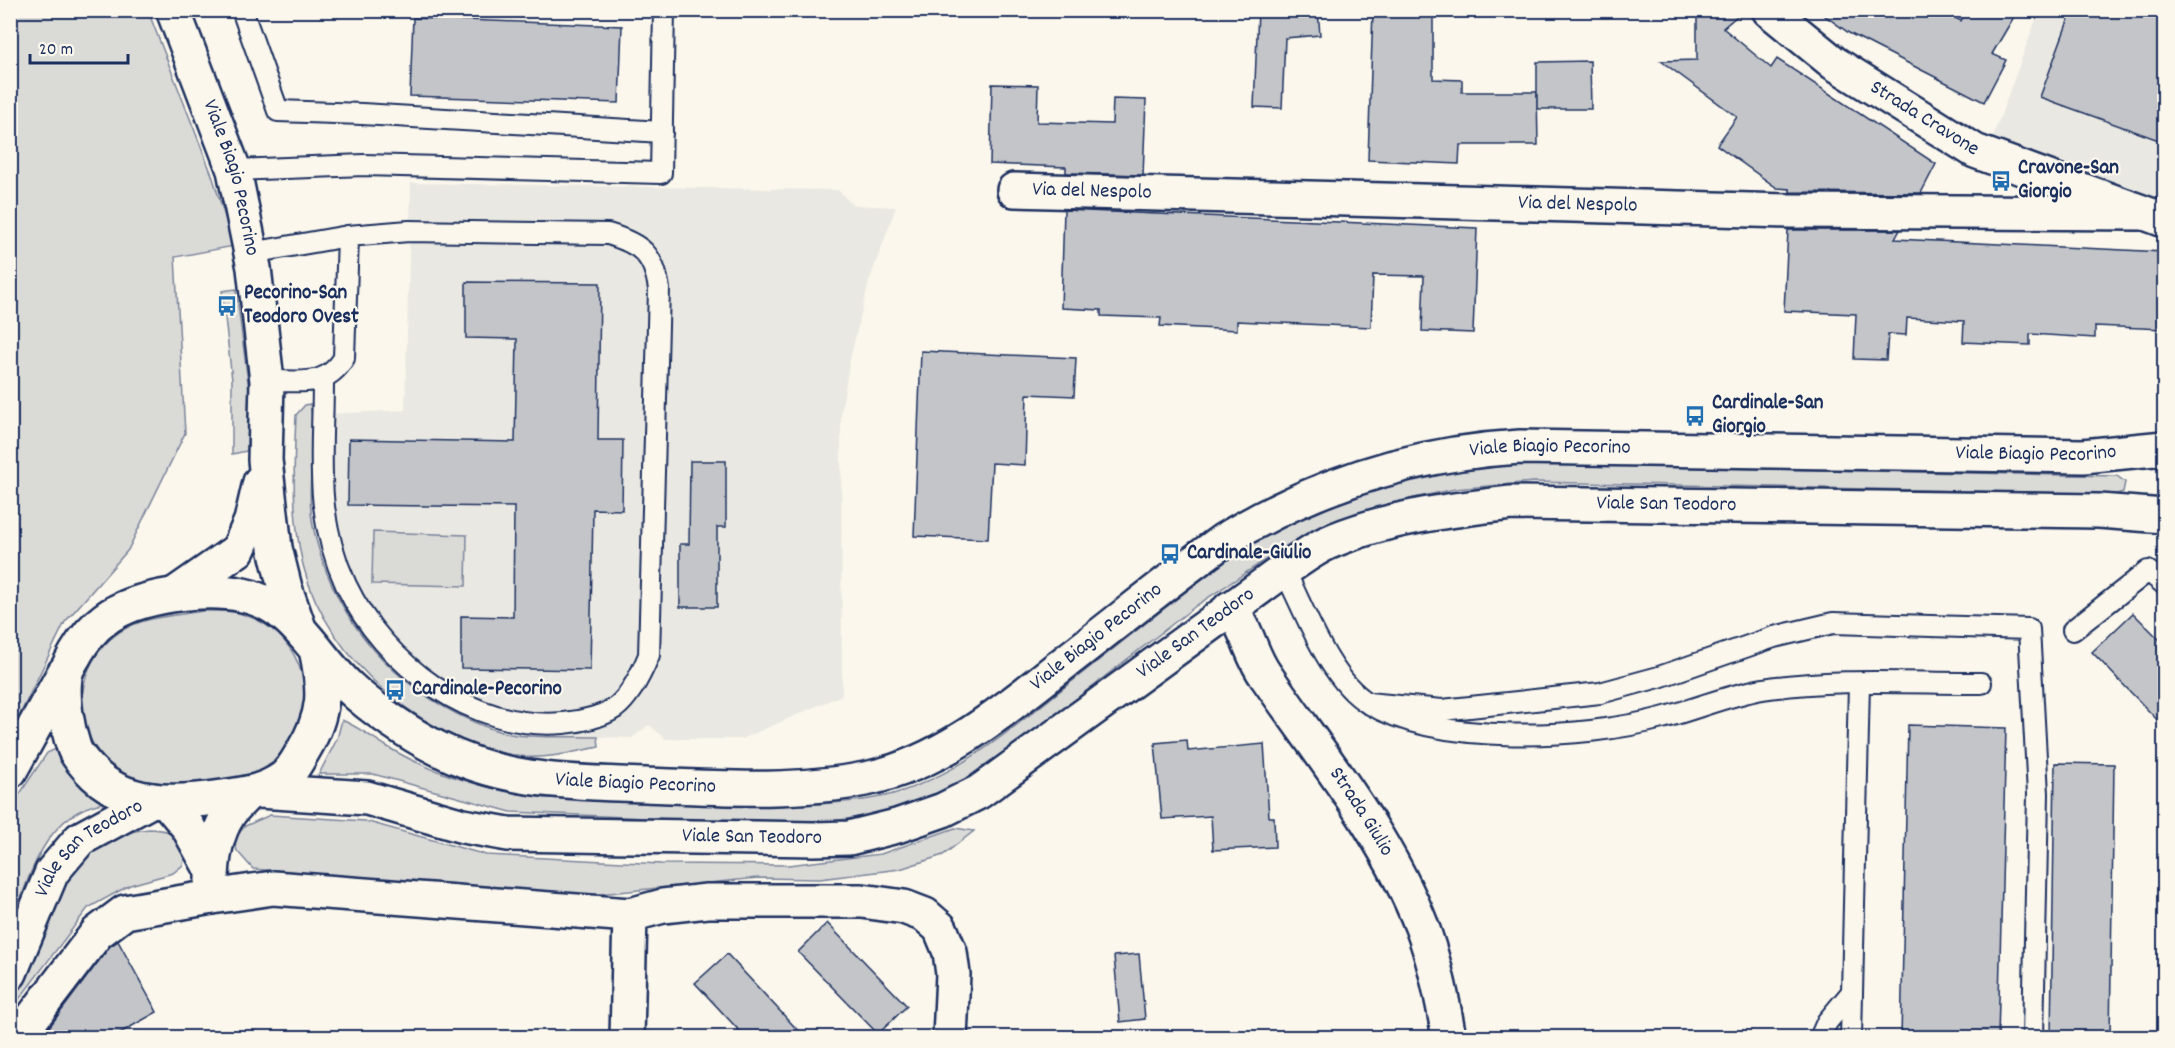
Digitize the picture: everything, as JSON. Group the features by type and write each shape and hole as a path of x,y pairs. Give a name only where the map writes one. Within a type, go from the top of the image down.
{"main road":[{"name":"Viale Biagio Pecorino","path":"173,10 234,170 251,253 267,381 265,460"},
{"name":"Strada Cravone","path":"1769,10 1834,63 1975,151 2153,217"},
{"name":"Via del Nespolo","path":"1014,190 1790,211 2153,217"},
{"name":"Viale Biagio Pecorino","path":"307,637 349,687 433,747 472,764 516,777 672,786 828,785 873,777 911,765 943,750 1004,710 1224,540 1260,518 1316,492 1358,476 1416,460 1473,450 1520,447 2083,456 2164,448"},
{"path":"175,594 238,550 251,521 265,460"},
{"path":"211,882 229,814 254,792 284,778 296,763 320,721 322,681 307,637 285,588 275,548 265,460"},
{"name":"Viale San Teodoro","path":"254,792 367,798 463,826 508,834 771,839 849,837 897,826 943,810 979,792 1284,570 1326,544 1371,528 1442,511 1511,503 2099,511 2164,516"},
{"path":"10,771 81,644 105,618 131,606 175,594 223,592 250,596 281,610 307,637"},
{"name":"Strada Giulio","path":"1230,608 1243,624 1263,671 1360,807 1396,874 1422,927 1449,1038"},
{"path":"64,673 67,716 75,753 103,784 129,796 160,801 254,792"},
{"path":"160,801 188,827 211,882"},
{"name":"Viale San Teodoro","path":"10,973 52,872 80,839 160,801"},
{"path":"17,1038 97,933 125,912 211,882 630,915 663,906 707,901 862,901 904,907 925,915 940,928 950,952 953,974 950,1038"},
{"path":"627,1038 630,915"}],"lane":[{"path":"242,10 278,111 662,132"},
{"path":"234,170 364,165 661,173 664,10"},
{"path":"251,253 348,236 409,231 608,234 642,249 651,260 657,271 659,289 650,655 630,691 616,707 601,716 579,721 548,724 522,723 502,718 454,698 427,681 396,656 358,609 331,548 325,519 320,471 323,380"},
{"path":"267,381 323,380 335,372 344,358 348,236"},
{"path":"1284,570 1334,667 1347,686 1368,703 1425,725 1473,732 1542,735 1615,727 1661,718 1732,695 1764,689 1859,683 1981,683"},
{"path":"2073,630 2148,571 2164,584"},
{"path":"1368,703 1442,710 1600,693 1659,676 1774,637 1833,623 2029,629 2038,794 2033,1038"},
{"path":"1851,1038 1859,683"},
{"path":"1820,1038 1827,1022 1852,992"}],"shaded area":[{"path":"11,11 148,11 212,175 234,246 175,257 185,433 128,550 65,622 11,733"},
{"path":"2039,11 2079,11 2164,41 2164,205 1991,142"},
{"path":"411,183 838,190 853,205 896,207 869,282 850,359 841,412 842,695 742,739 666,739 649,725 632,738 516,735 467,719 438,705 412,687 370,648 354,627 329,581 313,525 309,481 312,415 405,410"},
{"path":"236,289 249,390 247,451 232,454 232,380 222,291"},
{"path":"310,404 313,434 310,496 313,526 332,585 346,612 363,637 405,680 430,698 478,724 516,735 598,737 599,747 554,756 536,757 490,750 454,736 419,717 387,693 358,665 334,634 315,600 299,546 294,490 296,415 305,405"},
{"path":"1519,464 2117,476 2125,482 2123,492 2117,494 1533,482 1455,489 1364,511 1289,544 1197,605 982,772 927,802 869,816 802,825 511,812 373,774 319,774 337,739 342,720 404,756 442,773 483,786 545,798 803,805 882,797 937,777 977,754 1033,713 1216,568 1279,528 1344,499 1378,488 1448,472"},
{"path":"373,532 467,535 466,586 372,584"},
{"path":"203,611 231,612 248,616 264,624 290,648 303,679 302,713 296,730 274,760 257,773 247,777 211,784 186,785 163,785 133,779 110,765 94,745 84,720 83,694 89,668 104,645 128,627 155,618"},
{"path":"58,748 86,789 102,803 82,809 52,834 32,869 11,926 11,807 47,753"},
{"path":"270,815 365,821 486,855 661,864 788,865 881,854 955,828 974,831 943,855 900,869 820,879 758,878 589,895 538,893 253,869 237,851 234,839 245,826"},
{"path":"149,829 166,831 178,836 184,847 183,865 173,873 130,885 88,908 11,1010 13,993 39,949 68,880 80,861 95,847 111,838"}],"building":[{"path":"1258,10 1318,10 1320,35 1285,38 1282,108 1254,107"},
{"path":"1373,10 1433,10 1433,79 1462,80 1462,92 1537,92 1538,145 1460,145 1459,164 1368,160"},
{"path":"1697,10 1744,10 1723,28 1771,68 1777,59 1936,164 1921,193 1790,192 1790,189 1777,188 1717,145 1737,117 1661,61 1697,60"},
{"path":"1817,10 1940,10 1961,21 1966,10 2018,10 1992,54 2006,60 1984,102 1849,33"},
{"path":"2072,10 2164,10 2164,142 2040,97"},
{"path":"413,18 622,26 619,103 410,96"},
{"path":"1590,61 1591,109 1537,109 1537,62"},
{"path":"992,84 1038,85 1037,122 1112,124 1113,99 1146,100 1143,175 1066,173 1066,167 990,164"},
{"path":"1064,210 1477,228 1473,333 1422,331 1424,276 1373,275 1371,327 1237,321 1237,330 1160,326 1161,318 1101,316 1101,310 1061,308"},
{"path":"1788,230 1900,230 1895,239 2164,252 2164,329 2095,326 2095,338 2030,334 2030,345 1963,342 1964,321 1907,318 1906,335 1888,334 1886,360 1854,359 1856,314 1784,311"},
{"path":"466,282 600,283 598,440 623,440 622,510 593,509 590,670 461,668 461,616 513,617 514,507 348,505 349,439 515,442 517,339 466,338"},
{"path":"921,351 1076,358 1074,396 1027,394 1025,465 992,463 988,539 914,536"},
{"path":"690,461 726,461 726,527 717,527 717,607 680,607 680,544 689,544"},
{"path":"2133,613 2164,644 2164,727 2092,652"},
{"path":"1908,725 2006,728 1998,1038 1901,1038"},
{"path":"1187,740 1188,751 1264,744 1269,817 1274,817 1275,847 1213,850 1211,816 1162,819 1155,743"},
{"path":"2055,763 2114,764 2110,1038 2051,1038"},
{"path":"827,923 907,1006 878,1034 798,952"},
{"path":"118,941 157,1012 111,1038 41,1038 110,946"},
{"path":"727,954 805,1038 746,1038 695,983"},
{"path":"1139,954 1145,1019 1120,1022 1114,956"}],"place":[{"name":"Cravone-San Giorgio","path":"2001,181"},
{"name":"Pecorino-San Teodoro Ovest","path":"227,306"},
{"name":"Cardinale-San Giorgio","path":"1695,416"},
{"name":"Cardinale-Giulio","path":"1170,554"},
{"name":"Cardinale-Pecorino","path":"395,690"}]}
